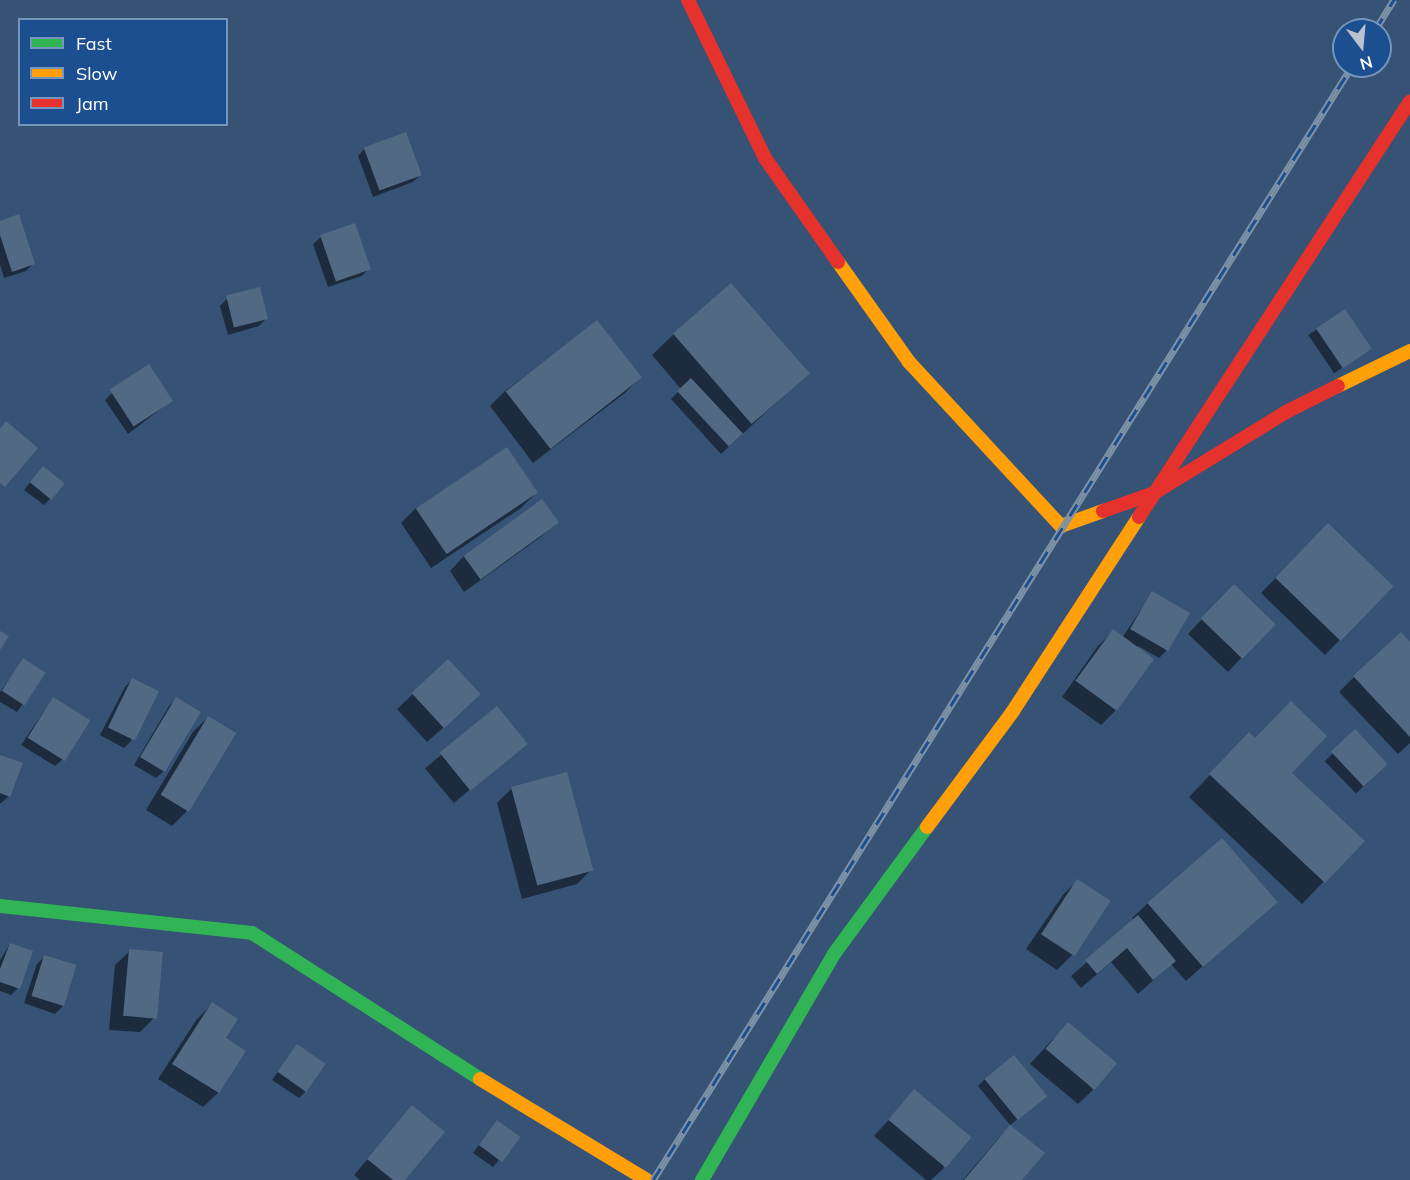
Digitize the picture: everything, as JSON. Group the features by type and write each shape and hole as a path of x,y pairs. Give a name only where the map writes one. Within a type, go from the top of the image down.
{"street":[{"path":"688,0 765,158 902,352 1061,526 1154,493 1286,412 1410,351"},
{"path":"702,1180 834,954 1012,711 1410,101"},
{"path":"0,906 252,933 441,1056 647,1180"}],"building":[{"path":"406,132 422,175 379,191 364,147"},
{"path":"19,214 35,264 12,272 0,235 0,221"},
{"path":"355,223 371,269 336,281 320,235"},
{"path":"731,283 810,374 752,424 673,334"},
{"path":"260,287 268,319 234,327 226,295"},
{"path":"1345,309 1372,349 1343,368 1316,329"},
{"path":"597,320 642,378 551,449 506,391"},
{"path":"149,364 173,401 134,426 110,390"},
{"path":"691,378 743,434 729,447 677,391"},
{"path":"6,421 38,448 5,487 0,483 0,429"},
{"path":"507,447 538,493 447,554 416,509"},
{"path":"43,466 65,484 52,500 30,482"},
{"path":"542,499 559,522 481,579 464,556"},
{"path":"1328,523 1393,586 1341,641 1275,578"},
{"path":"1234,584 1276,624 1242,659 1201,619"},
{"path":"1152,591 1190,613 1168,651 1130,629"},
{"path":"1113,629 1154,659 1117,711 1075,681"},
{"path":"0,631 9,636 0,650"},
{"path":"1401,632 1410,642 1410,737 1353,676"},
{"path":"23,658 46,673 24,705 2,691"},
{"path":"448,659 481,694 444,728 411,693"},
{"path":"132,678 159,691 135,741 108,727"},
{"path":"53,697 90,720 65,761 28,738"},
{"path":"176,697 201,712 165,772 140,757"},
{"path":"1291,701 1327,736 1292,773 1365,841 1325,883 1209,774 1249,732 1255,738"},
{"path":"497,706 528,744 470,791 439,753"},
{"path":"208,716 236,733 189,812 161,795"},
{"path":"1355,729 1388,764 1364,787 1331,752"},
{"path":"0,755 23,763 10,797 0,793"},
{"path":"567,772 593,871 537,886 511,787"},
{"path":"1222,838 1278,902 1203,967 1147,903"},
{"path":"1077,879 1111,901 1075,956 1041,934"},
{"path":"1138,915 1176,961 1153,980 1127,948 1097,974 1085,960"},
{"path":"10,943 33,951 20,989 0,982 0,969"},
{"path":"129,949 163,952 157,1019 123,1016"},
{"path":"44,955 77,965 64,1006 31,996"},
{"path":"212,1002 238,1019 226,1038 246,1051 219,1093 172,1064"},
{"path":"1068,1022 1117,1063 1095,1090 1046,1049"},
{"path":"297,1044 326,1064 306,1092 277,1072"},
{"path":"1014,1055 1047,1096 1018,1120 984,1079"},
{"path":"914,1089 971,1137 946,1168 888,1120"},
{"path":"412,1105 445,1132 405,1180 393,1180 367,1159"},
{"path":"497,1120 520,1137 502,1162 479,1145"},
{"path":"1010,1125 1045,1153 1022,1180 964,1180"}],"railway":[{"path":"1383,18 1394,0"},
{"path":"653,1180 1344,78"}],"traffic: fast":[{"path":"702,1180 834,954 927,827"},
{"path":"0,906 252,933 480,1079"}],"traffic: slow":[{"path":"838,262 909,362 1061,526 1103,511"},
{"path":"1338,386 1410,351"},
{"path":"927,827 1013,711 1139,517"},
{"path":"480,1079 647,1180"}],"traffic: jam":[{"path":"688,0 765,158 838,262"},
{"path":"1139,517 1410,101"},
{"path":"1103,511 1154,493 1286,412 1338,386"}]}
